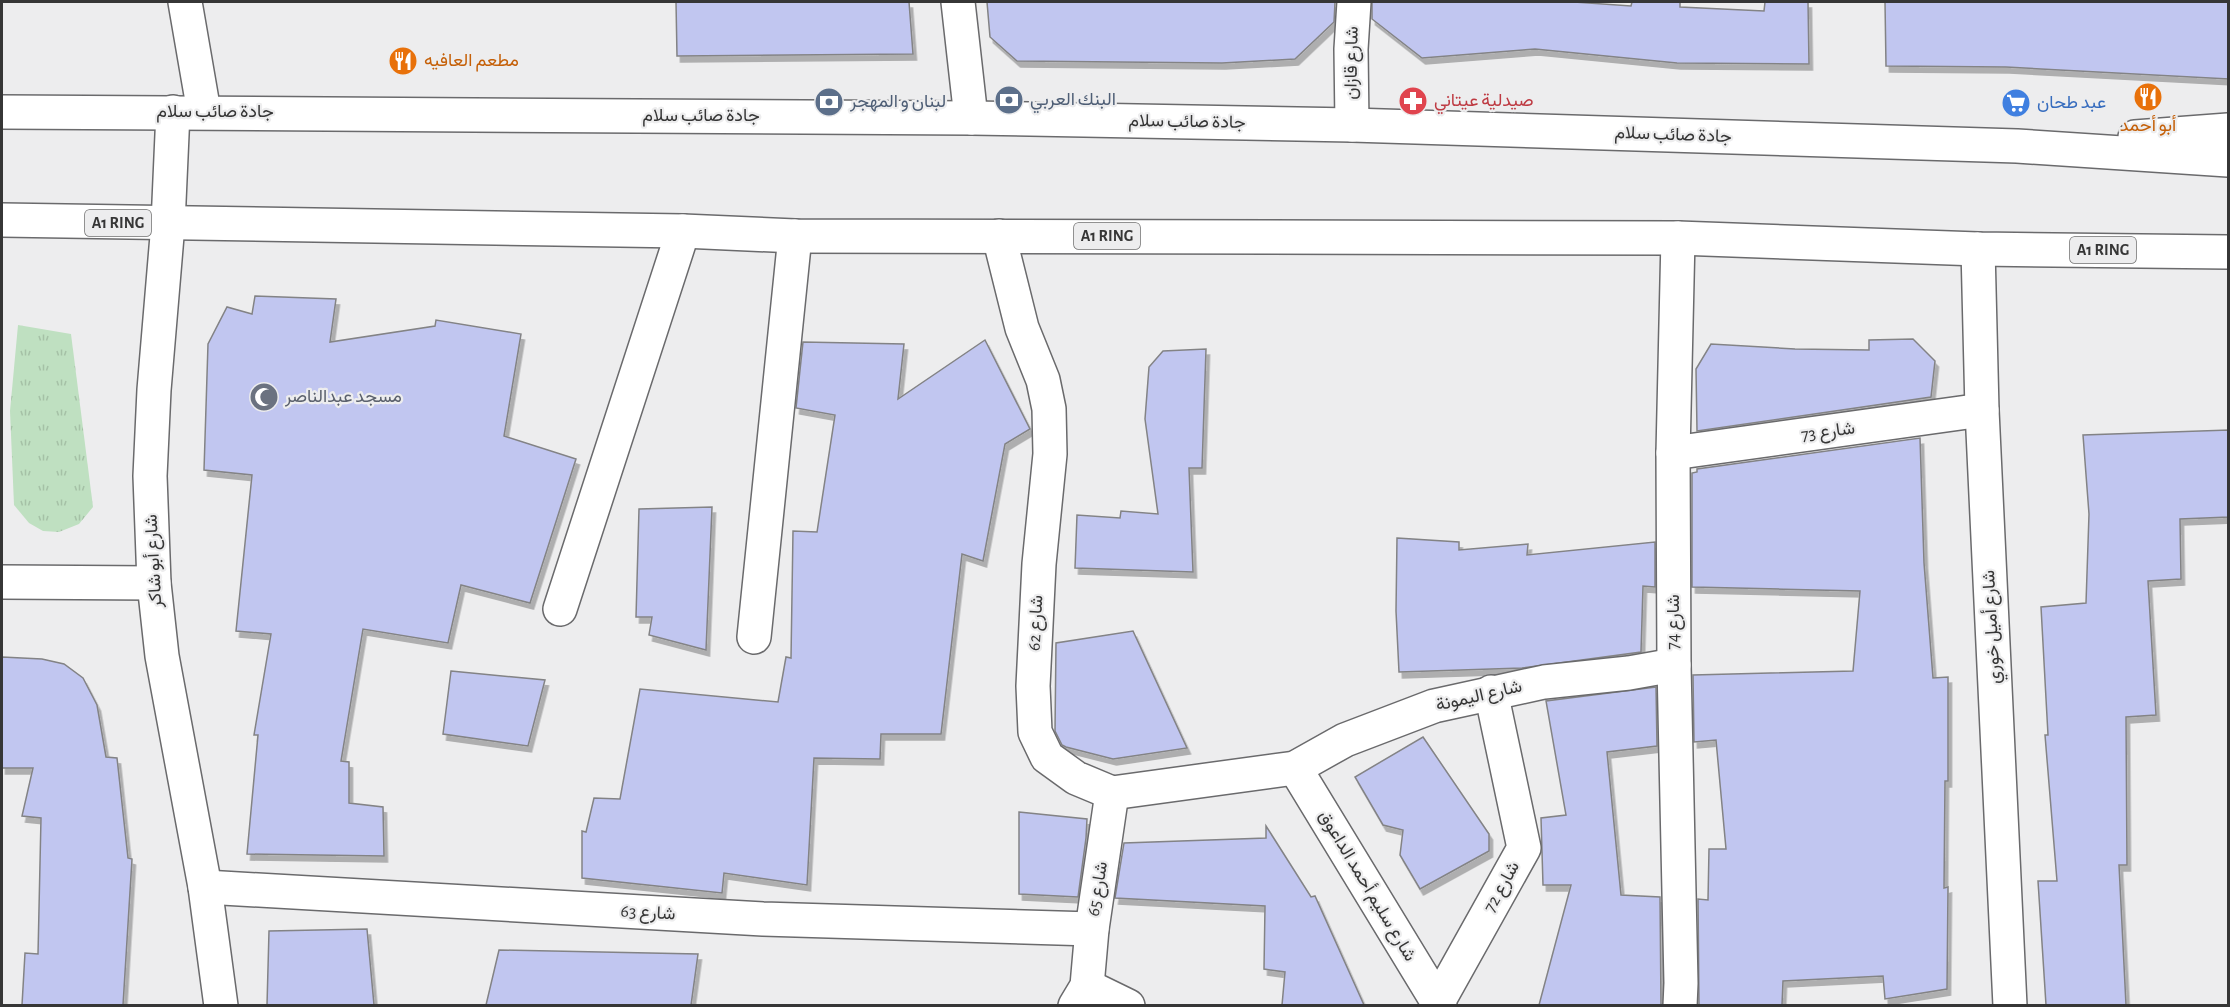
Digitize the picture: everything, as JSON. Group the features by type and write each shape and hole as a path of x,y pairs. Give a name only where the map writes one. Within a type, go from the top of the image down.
{"main road":[{"name":"شارع أبو شاكر","path":"185,2 188,112 168,224 154,390 150,476 154,583 162,656 205,887 221,1005"},
{"path":"958,2 971,118"},
{"name":"شارع قازان","path":"1352,125 1351,49 1354,2"},
{"name":"جادة صائب سلام","path":"2,112 971,118 1352,125 2017,146 2229,160"},
{"path":"2017,146 2229,130"},
{"name":"A1 RING","path":"2,220 168,224 247,222 683,231 795,236 1678,238 1978,249 2229,252"},
{"path":"560,609 683,231"},
{"path":"754,637 795,236"},
{"name":"شارع 62","path":"999,236 1022,328 1043,380 1049,409 1050,454 1040,564 1033,686 1035,732 1047,757 1076,778 1112,793"},
{"name":"شارع 74","path":"1678,238 1673,453 1680,1005"},
{"path":"1978,249 2229,267"},
{"name":"شارع أميل خوري","path":"1978,249 1982,410 2010,1005"},
{"name":"شارع 73","path":"1673,453 1982,410"},
{"path":"2,582 154,583"},
{"name":"شارع اليمونة","path":"1294,768 1345,740 1434,706 1544,681 1629,673 1674,665"},
{"name":"شارع 72","path":"1439,1004 1524,848 1491,692"},
{"path":"1112,793 1294,768"},
{"name":"شارع سليم أحمد الداعوق","path":"1294,768 1439,1004"},
{"name":"شارع 65","path":"1112,793 1081,996 1128,1005"},
{"name":"شارع 63","path":"205,887 763,919 1092,929"}],"green space":[{"path":"18,325 71,334 93,507 79,524 59,532 43,531 29,523 14,505 10,411"}],"building":[{"path":"676,2 909,2 913,54 677,56"},
{"path":"987,2 1335,2 1334,22 1295,59 1222,63 1017,61 990,37"},
{"path":"1372,2 1574,2 1631,6 1632,2 1680,2 1680,7 1764,11 1765,2 1808,2 1809,64 1677,63 1535,49 1422,58 1372,19"},
{"path":"1885,2 2229,2 2229,79 2006,67 1886,66"},
{"path":"255,296 336,299 330,342 435,326 436,320 521,334 504,436 576,459 530,603 461,585 448,643 363,629 341,761 349,762 349,803 383,807 384,856 247,854 258,735 254,735 271,634 236,631 252,475 204,470 208,344 227,307 252,314"},
{"path":"1913,339 1935,361 1931,397 1697,431 1696,369 1711,344 1795,349 1869,350 1869,340"},
{"path":"985,340 1030,429 1005,444 983,561 962,554 941,734 881,734 880,759 814,758 807,885 724,873 722,893 582,878 582,831 586,832 594,798 620,799 640,689 778,702 786,657 791,658 793,531 817,532 835,415 796,408 803,342 904,344 898,399"},
{"path":"1206,349 1202,468 1189,468 1193,572 1075,568 1077,515 1120,518 1121,511 1158,514 1145,419 1149,367 1163,351"},
{"path":"2229,430 2229,517 2180,519 2181,579 2148,581 2156,715 2126,717 2127,865 2119,865 2126,1005 2046,1005 2038,881 2057,881 2045,735 2048,735 2041,607 2086,603 2089,514 2083,435"},
{"path":"1920,438 1924,563 1933,678 1948,677 1948,781 1945,781 1944,888 1948,887 1947,989 1885,999 1883,976 1783,981 1782,1005 1699,1005 1698,899 1708,900 1709,849 1726,849 1716,740 1694,742 1693,675 1853,671 1860,591 1692,587 1692,473 1697,472 1697,469"},
{"path":"712,507 706,650 649,635 652,617 636,617 639,509"},
{"path":"1397,538 1459,542 1459,550 1528,544 1527,555 1655,542 1655,587 1643,586 1641,652 1522,668 1399,672 1396,611"},
{"path":"1133,631 1187,748 1113,759 1062,745 1055,731 1056,643"},
{"path":"2,657 42,659 64,664 83,678 97,705 106,757 117,758 128,858 132,859 123,1005 22,1005 25,953 38,954 41,818 22,816 33,768 2,768"},
{"path":"451,671 545,680 528,746 443,734"},
{"path":"1656,687 1657,746 1607,752 1621,895 1660,897 1661,1005 1539,1005 1571,885 1543,885 1541,818 1566,815 1546,701"},
{"path":"1423,737 1489,834 1489,851 1420,889 1400,855 1403,830 1383,825 1355,777"},
{"path":"1019,812 1087,819 1078,897 1019,894"},
{"path":"1266,826 1311,897 1315,896 1364,1005 1282,1005 1285,972 1264,969 1265,906 1115,898 1124,843 1266,838"},
{"path":"367,929 374,1005 267,1005 269,931"},
{"path":"499,950 698,954 691,1005 486,1005"}],"place":[{"name":"مطعم العافيه","path":"403,61"},
{"name":"أبو أحمد","path":"2148,97"},
{"name":"البنك العربي","path":"1009,100"},
{"name":"صيدلية عيتاني","path":"1413,101"},
{"name":"لبنان و المهجر","path":"829,102"},
{"name":"عبد طحان","path":"2016,103"},
{"name":"مسجد عبدالناصر","path":"264,397"}]}
